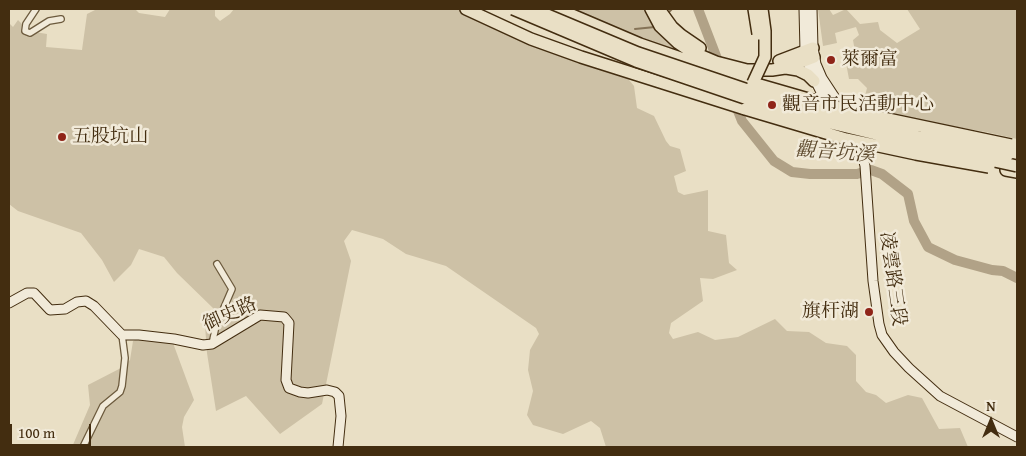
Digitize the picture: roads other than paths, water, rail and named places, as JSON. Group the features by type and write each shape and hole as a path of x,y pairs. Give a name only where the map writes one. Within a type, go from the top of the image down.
{"highway":[{"path":"466,9 531,39 581,57 745,109 846,138 916,154 1017,172"},
{"path":"513,9 636,61 789,113 1017,166"},
{"path":"533,9 638,53 792,105 910,135 1013,151"},
{"path":"558,9 640,44 753,83 850,111 1013,151"},
{"path":"651,9 660,26 678,44 703,58 759,70 785,68 798,70 808,75 814,81"},
{"path":"659,9 672,27 692,43 736,65 776,62 810,54"},
{"path":"753,83 758,33 754,9"},
{"path":"745,109 753,83 765,57 765,31 762,9"},
{"path":"785,68 810,54"}],"street":[{"path":"36,9 26,24 25,31 30,33 49,21 61,19"},
{"name":"凌雲路三段","path":"804,9 814,81 854,132"},
{"name":"凌雲路三段","path":"812,9 810,54 859,141 866,170 873,281 882,335 909,368 940,396 1017,437"},
{"path":"212,344 216,326 232,288 217,264"},
{"path":"9,303 27,293 34,294 50,310 58,310 77,302 86,301 94,306 122,335 125,358 120,392 104,406 83,447"},
{"name":"御史路","path":"122,335 174,339 203,346 212,344 260,315 279,316 287,319 289,329 286,380 289,388 308,393 327,390 335,392 338,396 341,416 338,447"}],"waterway":[{"path":"668,13 672,9"},
{"name":"觀音坑溪","path":"698,9 721,69"},
{"path":"635,29 655,27"},
{"name":"觀音坑溪","path":"734,101 742,121 774,161 792,172 857,174 871,170 882,174 908,194 914,221 928,247 955,260 1003,271 1017,278"}],"place":[{"name":"萊爾富","path":"831,60"},
{"name":"觀音市民活動中心","path":"772,105"},
{"name":"五股坑山","path":"62,137"},
{"name":"旗杆湖","path":"869,312"}]}
